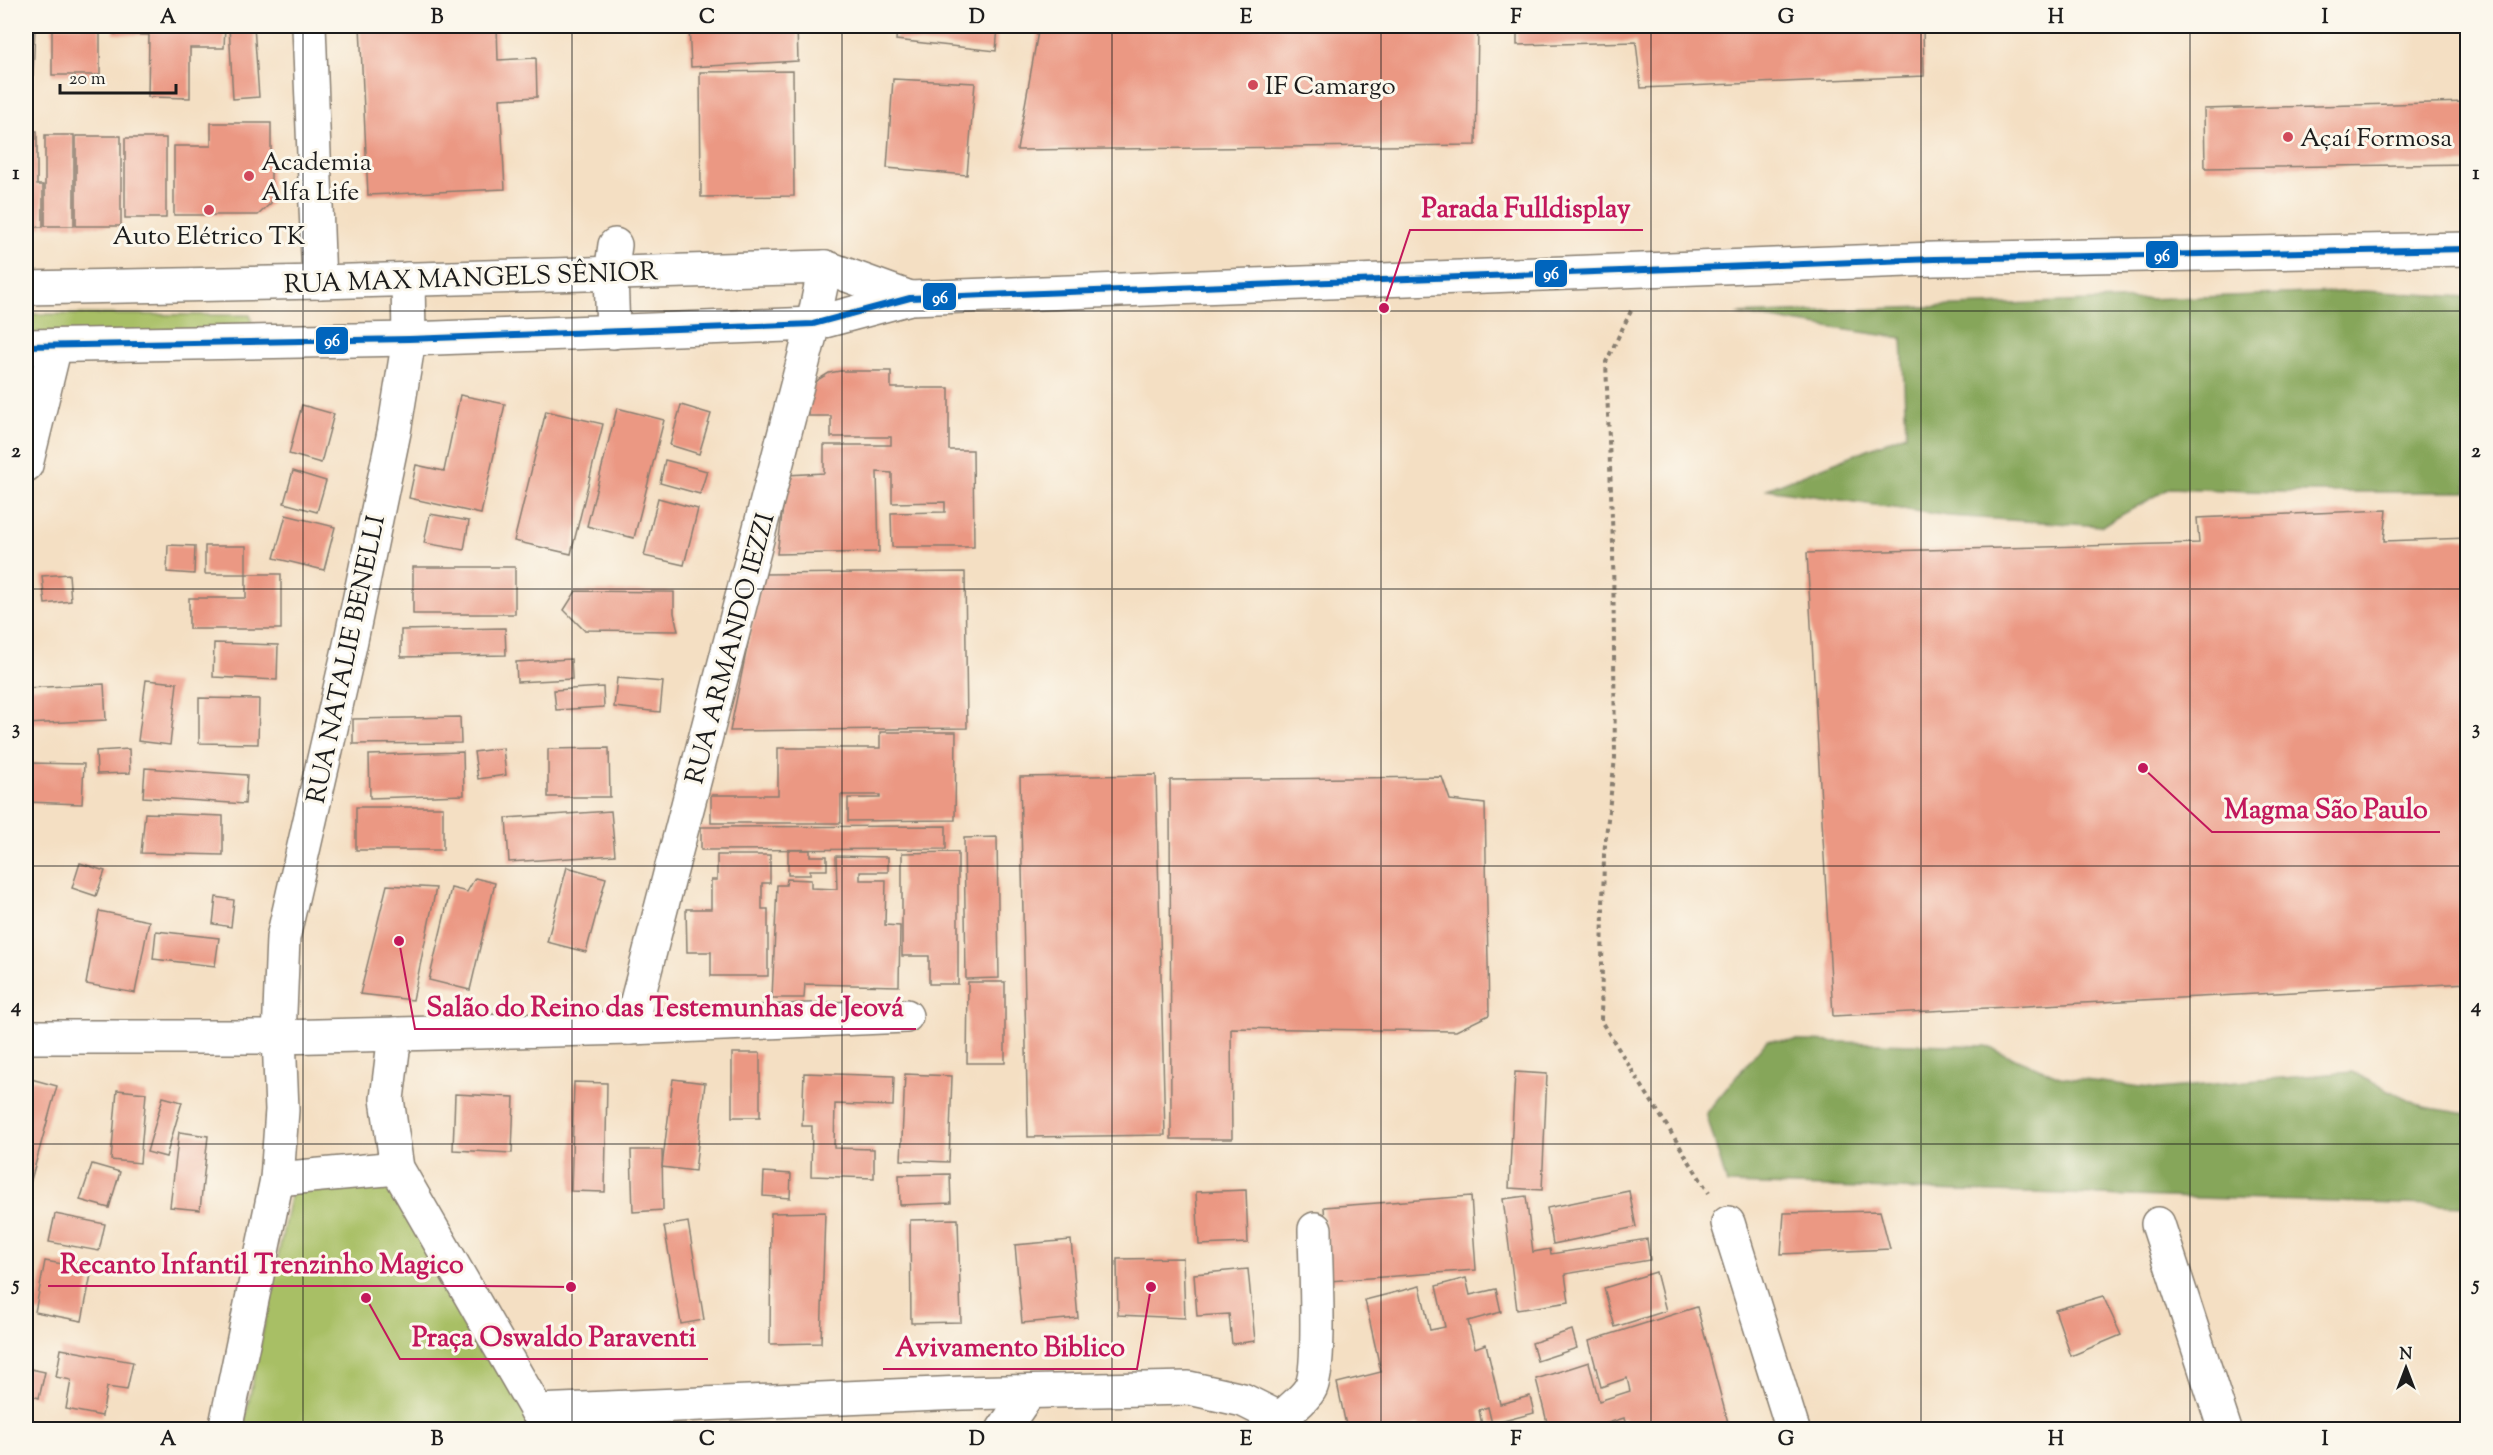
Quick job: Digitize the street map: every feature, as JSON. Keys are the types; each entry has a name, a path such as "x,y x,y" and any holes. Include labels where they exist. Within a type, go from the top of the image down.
{"street":[{"path":"309,26 319,282"},
{"name":"RUA MAX MANGELS SÊNIOR","path":"40,346 408,339 813,324 910,298 1934,259 2468,249"},
{"path":"613,260 613,332"},
{"name":"RUA MAX MANGELS SÊNIOR","path":"26,288 408,279 613,260 825,267 910,298"},
{"name":"RUA ARMANDO IEZZI","path":"630,1028 813,324 825,267"},
{"name":"RUA NATALIE BENELLI","path":"225,1430 277,1179 282,1110 279,1037 283,938 353,634 394,432 408,339 408,279"},
{"path":"26,465 40,346"},
{"path":"26,1037 279,1037 630,1028 906,1016"},
{"path":"395,1034 387,1099 397,1167 532,1420 962,1393 1189,1388 1243,1400 1281,1426 1310,1389 1316,1364 1315,1229"},
{"path":"277,1179 397,1167"},
{"path":"1728,1223 1793,1430"},
{"path":"2158,1224 2225,1430"},
{"path":"1003,1430 1029,1392"}],"path":[{"path":"1631,311 1606,362 1613,544 1615,746 1604,854 1601,1021 1728,1223"}],"green space":[{"path":"2364,291 2467,297 2467,492 2278,492 2170,488 2102,526 1948,516 1767,489 1906,434 1902,338 1736,314"},
{"path":"26,314 250,315 256,334 26,334"},
{"path":"1767,1040 1986,1046 2060,1077 2158,1089 2352,1072 2424,1107 2467,1114 2467,1206 1727,1184 1706,1113"},
{"path":"294,1177 388,1185 537,1411 525,1429 243,1430"}],"building":[{"path":"26,26 35,26 33,75 26,75"},
{"path":"52,26 100,26 100,75 52,75"},
{"path":"114,26 225,26 224,48 190,48 190,98 148,97 149,35 114,34"},
{"path":"229,26 254,26 259,97 233,99"},
{"path":"360,26 497,26 498,60 536,58 537,97 500,99 505,189 368,195"},
{"path":"689,26 797,26 798,61 691,67"},
{"path":"897,26 998,26 996,51 896,40"},
{"name":"IF Camargo","path":"1039,26 1478,26 1476,145 1017,150"},
{"path":"1517,26 1923,26 1924,76 1641,88 1636,42 1517,45"},
{"path":"793,71 794,196 701,197 700,72"},
{"path":"893,79 975,83 967,175 887,168"},
{"path":"2468,102 2468,164 2205,168 2204,109"},
{"path":"211,123 271,123 271,203 258,215 174,215 174,146 211,146"},
{"path":"26,131 37,131 37,185 43,185 43,227 26,227"},
{"path":"45,135 74,135 74,226 45,226"},
{"path":"76,136 121,136 121,226 76,226"},
{"path":"125,138 166,138 166,218 125,218"},
{"path":"891,371 891,388 949,388 949,450 973,450 974,547 892,547 891,513 945,512 945,502 892,503 892,473 877,472 879,552 777,554 787,475 824,473 824,445 891,445 891,437 831,437 831,416 808,416 808,399 811,388 829,373"},
{"path":"460,395 505,404 481,514 409,498 416,465 444,471"},
{"path":"302,405 334,414 321,463 289,454"},
{"path":"681,405 711,414 699,454 670,445"},
{"path":"617,408 664,420 634,538 587,526"},
{"path":"546,411 603,424 571,554 514,541"},
{"path":"665,460 707,471 700,494 660,483"},
{"path":"293,471 326,481 317,512 284,503"},
{"path":"658,498 698,509 684,565 644,556"},
{"path":"2387,510 2384,541 2468,538 2468,983 1833,1016 1807,553 2199,543 2197,518"},
{"path":"430,514 469,521 464,550 424,543"},
{"path":"286,515 335,527 324,570 274,558"},
{"path":"168,545 195,546 194,574 167,572"},
{"path":"205,546 246,546 246,574 205,574"},
{"path":"413,567 515,567 515,614 413,614"},
{"path":"965,572 967,728 730,731 762,574"},
{"path":"69,574 71,601 45,604 42,576"},
{"path":"246,574 281,574 281,629 189,629 189,598 246,598"},
{"path":"576,591 674,592 674,613 678,631 584,630 564,610"},
{"path":"505,628 506,655 401,657 401,630"},
{"path":"214,643 278,645 277,680 213,677"},
{"path":"571,659 572,679 517,682 516,662"},
{"path":"617,678 663,682 660,712 614,707"},
{"path":"146,680 177,683 170,745 138,741"},
{"path":"104,684 106,720 26,724 26,688"},
{"path":"603,687 604,707 556,710 554,690"},
{"path":"199,698 259,699 258,744 199,743"},
{"path":"460,717 461,743 353,744 353,719"},
{"path":"880,732 956,732 955,820 848,821 848,798 880,798 880,795 841,795 841,823 711,823 711,795 778,795 778,748 880,748"},
{"path":"503,748 506,775 478,779 474,752"},
{"path":"609,748 610,797 548,797 548,749"},
{"path":"129,749 130,773 97,774 96,751"},
{"path":"463,752 464,795 370,798 369,755"},
{"path":"26,763 84,764 82,804 26,802"},
{"path":"145,768 247,775 245,804 143,797"},
{"path":"1156,775 1165,1135 1028,1137 1020,777"},
{"path":"1442,777 1450,800 1485,804 1489,1015 1456,1031 1231,1028 1232,1139 1171,1139 1170,780"},
{"path":"356,807 443,807 443,850 356,850"},
{"path":"611,811 615,855 509,862 506,818"},
{"path":"145,813 223,816 223,855 141,853"},
{"path":"946,826 946,849 701,850 701,827"},
{"path":"997,837 999,978 966,979 964,838"},
{"path":"788,850 810,850 810,856 827,856 827,870 810,870 810,875 788,875"},
{"path":"958,852 958,984 929,984 929,956 902,956 902,853"},
{"path":"717,855 770,855 770,883 762,883 762,909 768,909 768,976 711,976 711,952 687,952 686,909 711,909 711,880 717,880"},
{"path":"836,856 888,857 888,872 860,872 860,880 886,880 885,925 900,926 899,986 805,984 804,998 772,998 777,885 786,885 787,879 811,880 811,888 837,889"},
{"path":"80,863 105,871 96,896 72,888"},
{"path":"567,867 606,878 586,952 547,942"},
{"path":"475,878 495,883 470,990 429,980 451,888 467,892"},
{"path":"387,885 436,888 413,1000 360,994"},
{"path":"216,897 234,900 231,927 213,924"},
{"path":"99,911 149,921 135,993 86,984"},
{"path":"156,931 219,938 215,966 153,959"},
{"path":"968,982 1005,982 1005,1063 967,1063"},
{"path":"732,1053 760,1053 760,1117 732,1117"},
{"path":"1515,1072 1547,1074 1542,1190 1509,1188"},
{"path":"804,1073 894,1076 893,1106 835,1104 834,1148 874,1149 874,1178 811,1176 812,1126 802,1126"},
{"path":"905,1074 952,1076 949,1162 901,1160"},
{"path":"31,1079 57,1086 26,1198 26,1099"},
{"path":"673,1079 705,1083 695,1171 662,1167"},
{"path":"574,1082 607,1083 605,1192 571,1191"},
{"path":"117,1090 146,1093 140,1163 111,1160"},
{"path":"455,1094 514,1097 512,1153 453,1150"},
{"path":"163,1097 182,1102 166,1157 147,1152"},
{"path":"179,1132 208,1136 200,1210 170,1207"},
{"path":"631,1150 662,1150 663,1210 633,1212"},
{"path":"92,1164 120,1172 109,1208 80,1200"},
{"path":"764,1172 791,1174 790,1198 763,1196"},
{"path":"950,1174 951,1203 900,1205 899,1175"},
{"path":"1246,1190 1248,1243 1199,1245 1196,1192"},
{"path":"1629,1191 1636,1227 1553,1244 1547,1208"},
{"path":"1471,1196 1476,1270 1329,1281 1324,1207"},
{"path":"1526,1196 1533,1252 1550,1249 1551,1254 1647,1239 1650,1260 1565,1274 1569,1302 1517,1310 1503,1199"},
{"path":"1880,1211 1890,1249 1781,1254 1784,1213"},
{"path":"825,1212 821,1343 770,1344 771,1213"},
{"path":"55,1214 105,1224 99,1251 49,1242"},
{"path":"958,1219 961,1322 911,1323 910,1220"},
{"path":"688,1222 704,1320 681,1324 664,1226"},
{"path":"1071,1240 1078,1318 1022,1323 1015,1245"},
{"path":"1183,1258 1185,1318 1118,1315 1117,1259"},
{"path":"45,1261 92,1269 82,1321 35,1312"},
{"path":"1248,1269 1255,1341 1232,1344 1229,1314 1197,1316 1194,1274"},
{"path":"1656,1272 1666,1311 1615,1327 1604,1288"},
{"path":"1466,1278 1470,1295 1496,1289 1501,1312 1468,1321 1475,1348 1486,1344 1500,1404 1530,1396 1534,1413 1492,1424 1488,1407 1479,1410 1483,1430 1420,1430 1419,1425 1401,1430 1347,1430 1337,1383 1381,1372 1365,1300 1420,1286 1430,1330 1445,1327 1436,1286"},
{"path":"2103,1296 2121,1335 2071,1356 2055,1310"},
{"path":"1697,1307 1730,1430 1627,1430 1624,1418 1586,1430 1549,1430 1536,1379 1589,1362 1599,1401 1630,1391 1627,1378 1601,1387 1589,1341"},
{"path":"1572,1330 1577,1348 1537,1361 1532,1343"},
{"path":"61,1349 133,1362 127,1390 107,1387 102,1416 66,1409 71,1380 56,1377"},
{"path":"26,1368 45,1372 39,1398 26,1394"}],"transit line":[{"name":"96","path":"26,346 409,339 813,324 910,298 1934,259 2468,249"}],"place":[{"name":"IF Camargo","path":"1253,85"},
{"name":"Açaí Formosa","path":"2288,137"},
{"name":"Academia Alfa Life","path":"249,176"},
{"name":"Auto Elétrico TK","path":"209,210"},
{"name":"Parada Fulldisplay","path":"1384,308"},
{"name":"Magma São Paulo","path":"2143,768"},
{"name":"Salão do Reino das Testemunhas de Jeová","path":"399,941"},
{"name":"Recanto Infantil Trenzinho Magico","path":"571,1287"},
{"name":"Avivamento Biblico","path":"1151,1287"},
{"name":"Praça Oswaldo Paraventi","path":"366,1298"}]}
